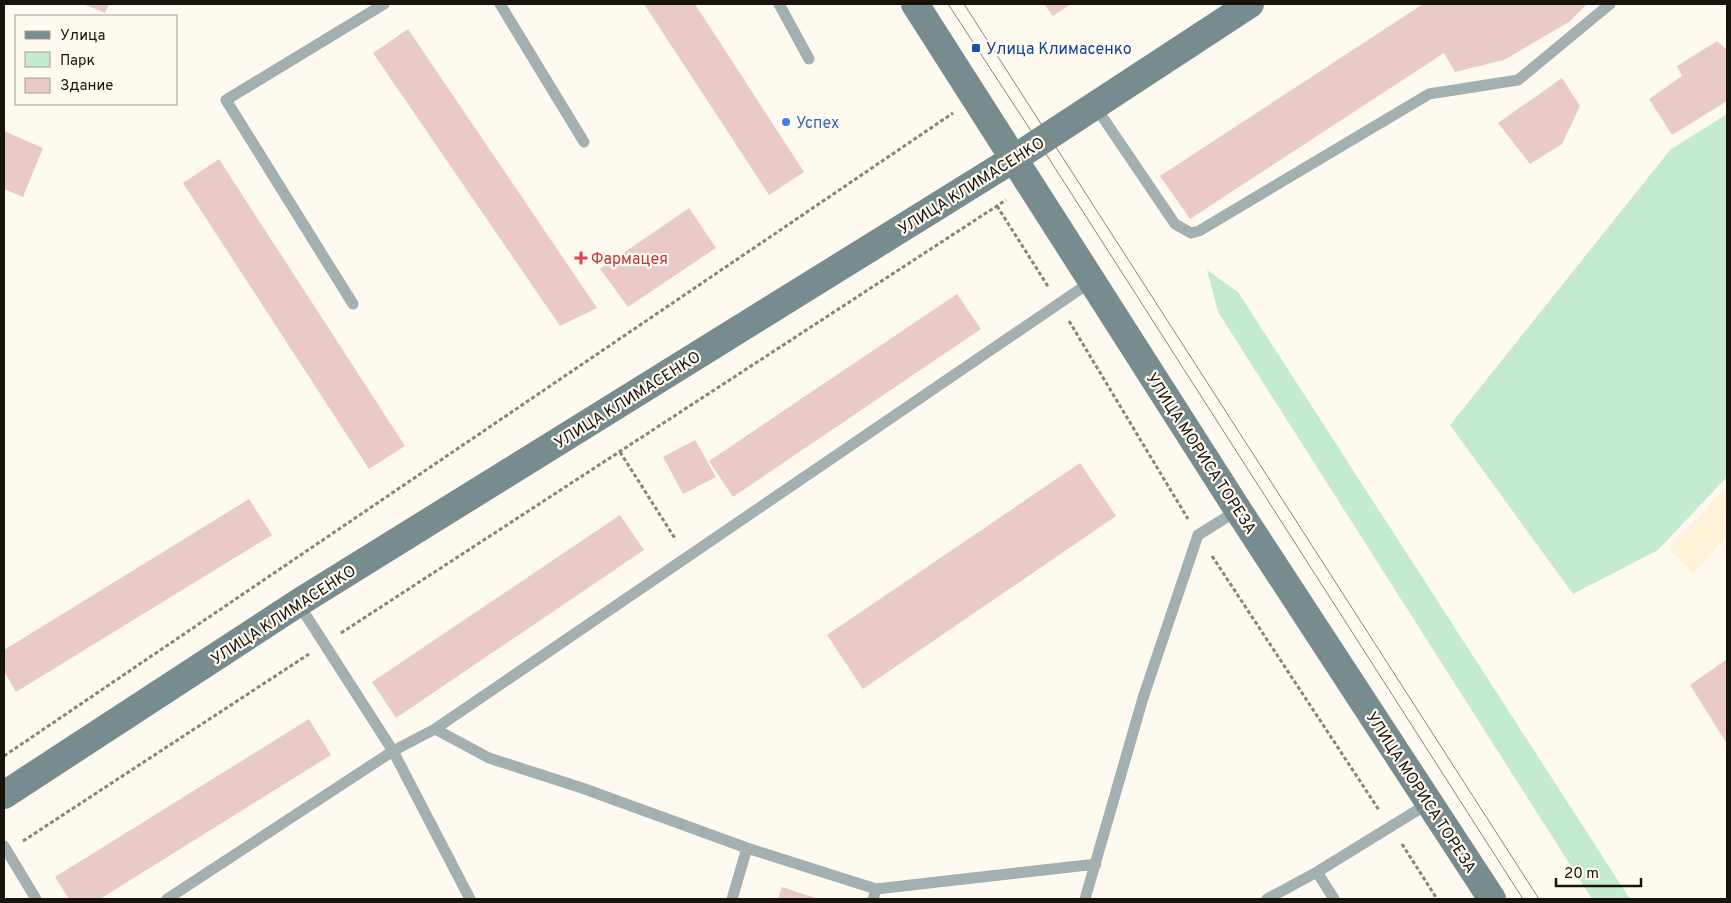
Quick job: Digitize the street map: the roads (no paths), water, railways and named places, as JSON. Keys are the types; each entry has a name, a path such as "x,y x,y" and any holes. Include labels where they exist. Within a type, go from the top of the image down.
{"street":[{"name":"УЛИЦА МОРИСА ТОРЕЗА","path":"915,4 1238,510 1492,899"},
{"name":"УЛИЦА КЛИМАСЕНКО","path":"4,795 298,603 1015,158 1250,4"}],"lane":[{"path":"353,304 226,100 384,4"},
{"path":"500,4 584,142"},
{"path":"779,4 809,59"},
{"path":"1095,106 1175,224 1190,233 1198,231 1428,94 1518,80 1610,4"},
{"path":"167,899 393,751 434,728 1092,281"},
{"path":"1085,899 1143,698 1198,535 1238,510"},
{"path":"298,603 393,751 470,899"},
{"path":"434,728 489,758 582,788 874,894 1096,864"},
{"path":"1267,899 1317,872 1429,803"},
{"path":"732,899 747,848"},
{"path":"5,849 36,899"},
{"path":"1317,872 1334,899"}],"tram line":[{"path":"948,4 1523,899"},
{"path":"964,4 1539,899"}],"place":[{"name":"Улица Климасенко","path":"976,48"},
{"name":"Успех","path":"786,122"},
{"name":"Фармацея","path":"581,258"}]}
